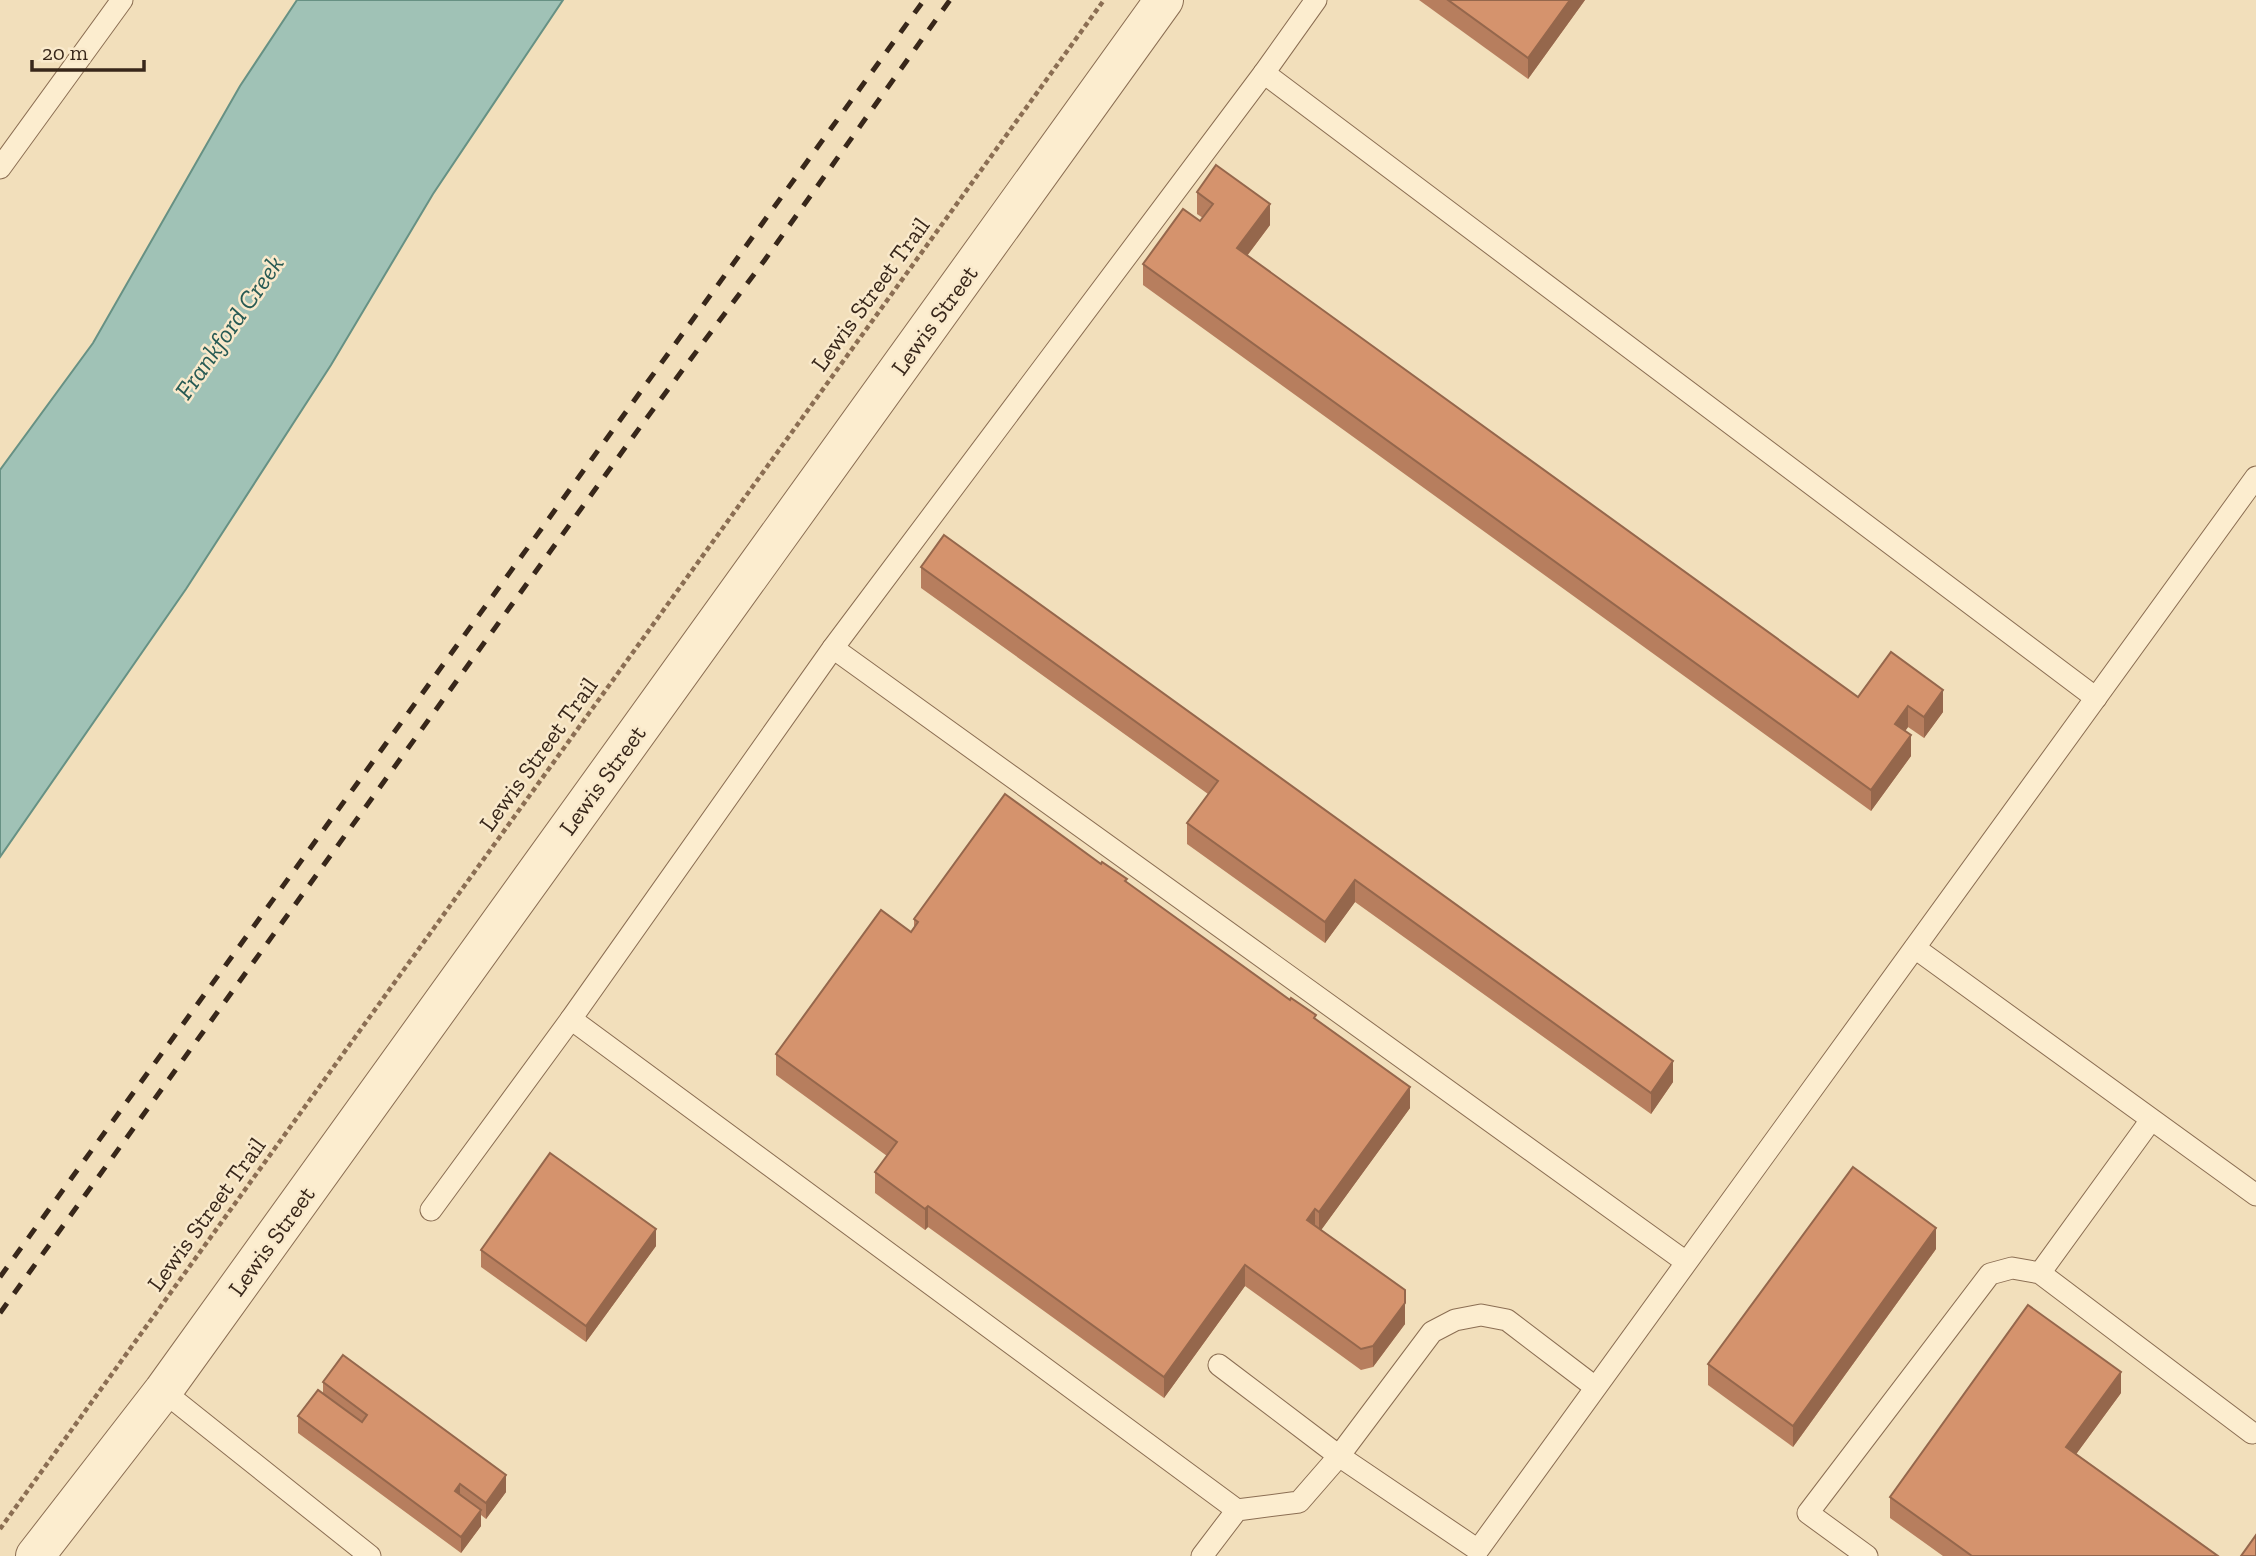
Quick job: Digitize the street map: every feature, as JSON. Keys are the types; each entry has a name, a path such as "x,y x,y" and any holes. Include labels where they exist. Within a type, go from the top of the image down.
{"street":[{"name":"Lewis Street","path":"35,1556 163,1391 1164,0"}],"lane":[{"path":"0,168 122,0"},
{"path":"431,1210 571,1019 833,648 1316,0"},
{"path":"1264,73 2096,698"},
{"path":"1219,1365 1339,1456 1482,1553 1595,1387 2256,477"},
{"path":"833,648 1686,1262"},
{"path":"1914,948 2256,1195"},
{"path":"571,1019 1237,1510 1299,1502 1339,1456 1432,1332 1455,1320 1481,1315 1507,1320 1595,1387"},
{"path":"2040,1273 2151,1120"},
{"path":"1856,1553 1808,1513 1990,1274 2012,1268 2040,1273 2252,1433"},
{"path":"163,1391 370,1556"},
{"path":"1202,1556 1237,1510"}],"path":[{"name":"Lewis Street Trail","path":"0,1529 1104,0"}],"water":[{"name":"Frankford Creek","path":"297,0 563,0 433,194 331,365 186,589 0,857 0,470 93,343 240,86"}],"building":[{"path":"1448,0 1570,0 1528,58"},
{"path":"1216,165 1270,204 1237,248 1858,697 1891,652 1943,690 1924,717 1908,706 1895,724 1911,735 1871,790 1143,264 1183,209 1200,221 1213,204 1197,192"},
{"path":"944,535 1673,1061 1651,1093 1355,880 1325,922 1187,823 1218,781 921,567"},
{"path":"1005,794 1101,864 1102,862 1127,879 1125,881 1290,1000 1291,998 1316,1015 1314,1018 1410,1087 1319,1212 1315,1209 1307,1220 1405,1290 1405,1303 1373,1346 1361,1349 1245,1265 1164,1377 928,1206 925,1209 875,1172 897,1142 776,1054 881,910 911,932 918,922 914,919"},
{"path":"550,1153 656,1229 586,1326 481,1250"},
{"path":"1853,1167 1936,1228 1793,1426 1708,1364"},
{"path":"2028,1305 2121,1372 2066,1447 2218,1556 1972,1556 1890,1497"},
{"path":"343,1355 506,1475 486,1503 460,1484 455,1491 481,1510 461,1537 298,1416 318,1390 362,1422 367,1415 323,1382"},
{"path":"2256,1535 2256,1556 2241,1556"}],"railway":[{"path":"0,1277 924,0"},
{"path":"0,1313 643,423 764,261 950,0"}]}
